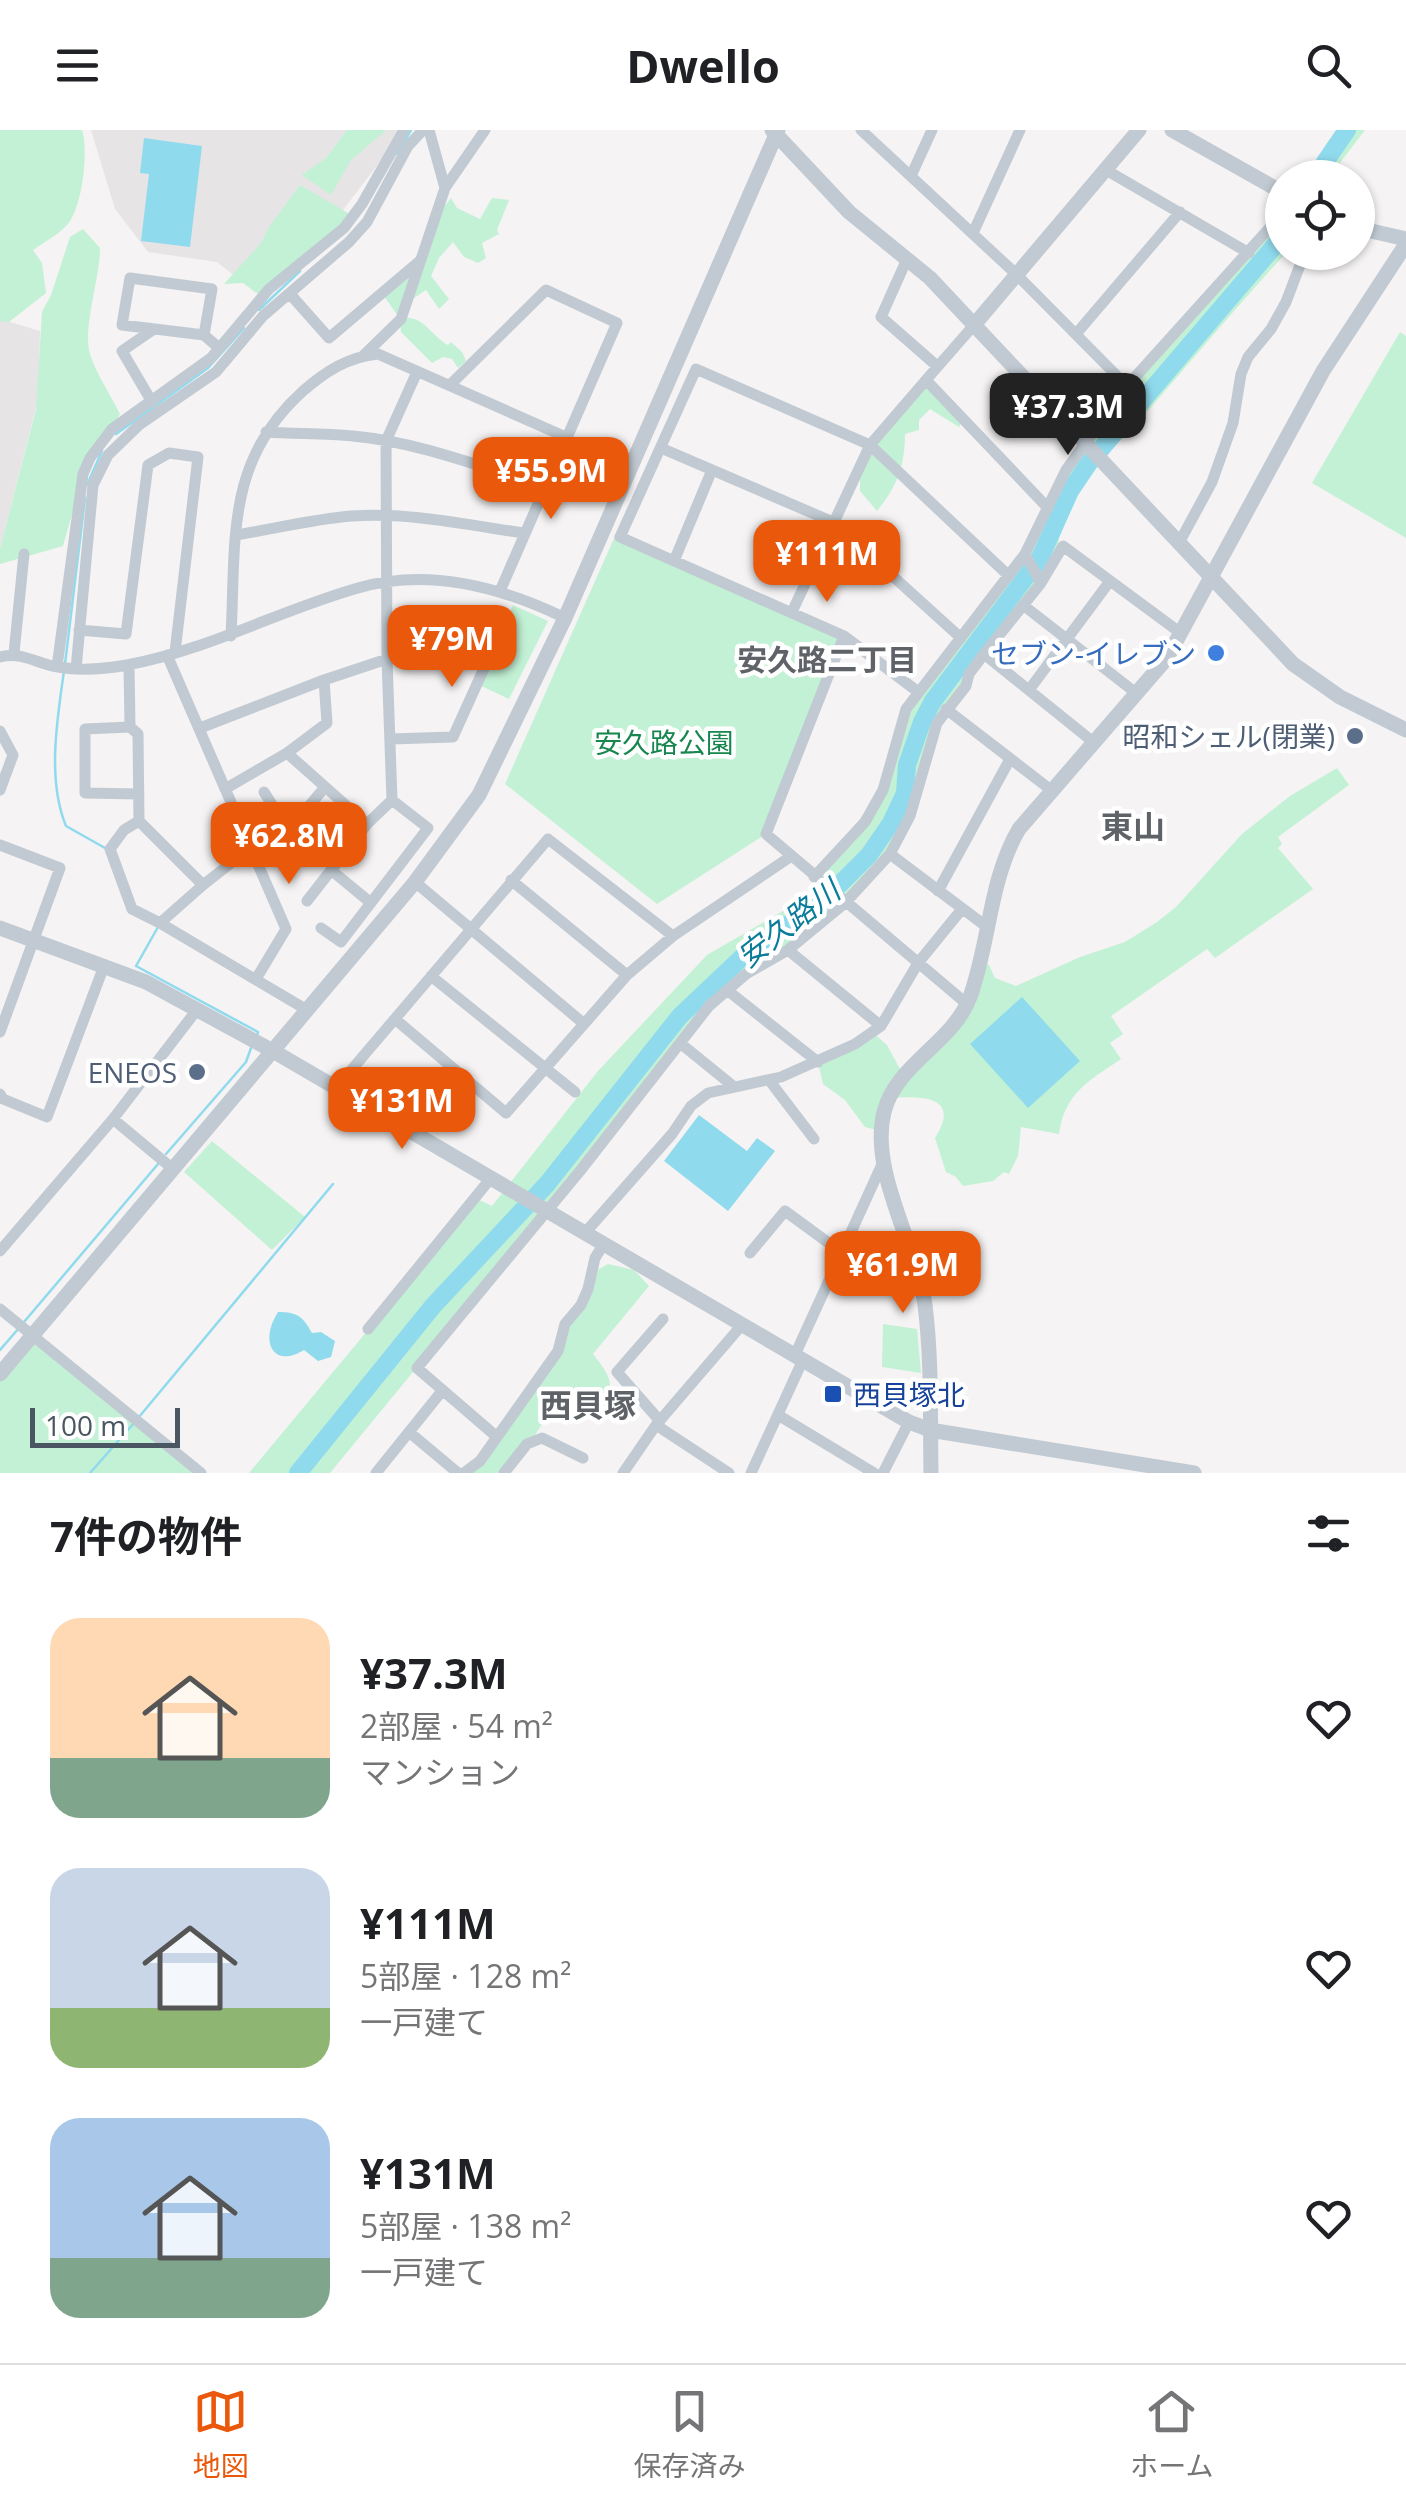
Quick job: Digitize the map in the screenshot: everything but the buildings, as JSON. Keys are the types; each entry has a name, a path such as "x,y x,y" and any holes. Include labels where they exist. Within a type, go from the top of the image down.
{"street":[{"path":"76,669 94,486 108,455 152,402 219,348 269,289 344,228 404,130"},
{"path":"57,667 83,474 100,443 112,429 136,420 216,372 263,316 367,222 408,146 426,130 445,188"},
{"path":"363,356 400,318 445,188 485,130"},
{"path":"861,130 1016,274 1127,386"},
{"path":"911,176 932,130"},
{"path":"973,233 1020,130"},
{"path":"792,612 870,445 1139,130"},
{"path":"1172,130 1265,182"},
{"path":"0,1374 415,882 480,794 565,618 775,132 849,212 907,259 974,325 1294,664 1340,697 1406,730"},
{"path":"1106,170 1249,253"},
{"path":"1076,334 1180,212"},
{"path":"932,1473 925,1306 884,1160 883,1115 891,1094 954,1026 968,1004 1007,849 1092,741 1167,658 1323,371 1406,241 1375,233"},
{"path":"819,881 865,822 883,790 899,728 917,692 1027,557 1066,470 1127,386 1265,234"},
{"path":"312,254 322,266"},
{"path":"290,294 330,338 423,258"},
{"path":"907,259 881,317 938,366"},
{"path":"1179,543 1212,482 1233,424 1248,356 1271,329 1298,270"},
{"path":"204,335 212,289 130,278 122,324 204,335 219,348"},
{"path":"450,385 546,290 617,323 500,590"},
{"path":"152,402 122,351 154,329"},
{"path":"231,636 236,535 244,475 266,432 321,375 348,360 378,354 568,438"},
{"path":"917,692 844,636 620,536 696,369 870,445 1009,576"},
{"path":"307,901 367,824 392,800 386,441 417,372"},
{"path":"926,380 1048,508"},
{"path":"266,432 386,441 544,486"},
{"path":"661,448 833,522 961,638"},
{"path":"79,630 126,634 148,465 169,453 198,457 172,653 286,929 256,979"},
{"path":"674,561 712,470"},
{"path":"236,535 351,516 417,517 524,534"},
{"path":"497,1437 417,1368 709,1006 746,974 788,950 844,903 890,854 910,816 930,740 946,709 1063,546 1182,634"},
{"path":"14,653 24,554"},
{"path":"1027,557 1039,581"},
{"path":"0,657 14,653 76,669 129,665 231,636 359,588 386,582 433,580 500,590 565,618"},
{"path":"1029,690 1110,582"},
{"path":"1023,605 1136,693"},
{"path":"844,636 766,834 968,1004"},
{"path":"200,728 387,658 431,654 486,664 453,737 391,739"},
{"path":"984,654 1092,741"},
{"path":"129,665 130,727"},
{"path":"225,789 287,753 327,723 324,680"},
{"path":"946,709 1051,790"},
{"path":"138,794 85,794 85,729 130,727 138,734 139,820 203,885"},
{"path":"0,731 13,755 0,790"},
{"path":"287,753 367,824"},
{"path":"938,891 1010,758"},
{"path":"284,836 325,786"},
{"path":"264,792 276,811 294,824"},
{"path":"321,928 341,942 428,828 392,800"},
{"path":"139,820 124,830 110,848 132,909 307,1010"},
{"path":"336,1088 548,839 673,936"},
{"path":"0,846 60,868 0,1032"},
{"path":"160,924 250,848"},
{"path":"890,854 986,927"},
{"path":"395,1019 506,1113 627,975 673,936 790,856"},
{"path":"331,870 372,902"},
{"path":"511,880 627,975"},
{"path":"415,882 583,1022"},
{"path":"584,1234 692,1106 708,1093 769,1080 818,1062 881,1026 918,964 962,909"},
{"path":"0,928 146,982 273,1051 909,1422 930,1430 1194,1473"},
{"path":"788,950 881,1026"},
{"path":"1,1098 47,1117 104,966"},
{"path":"431,976 575,1092"},
{"path":"727,990 818,1062"},
{"path":"0,1251 112,1119 196,1011"},
{"path":"680,1043 733,1086"},
{"path":"769,1080 814,1139"},
{"path":"112,1119 173,1169"},
{"path":"750,1473 778,1415 841,1252 884,1160"},
{"path":"368,1330 491,1178"},
{"path":"750,1253 784,1211 841,1252"},
{"path":"409,1432 464,1472 480,1461 558,1350 564,1324 581,1306 595,1258 603,1246"},
{"path":"0,1308 202,1473"},
{"path":"664,1320 617,1372 658,1423 728,1473"},
{"path":"624,1473 658,1423 741,1326"},
{"path":"376,1473 442,1391"},
{"path":"778,1415 874,1473"},
{"path":"883,1473 909,1422"},
{"path":"504,1473 527,1444 542,1438 582,1458"}],"shaded area":[{"path":"91,130 404,130 340,214 269,289 255,292 217,262 148,252 115,209"},
{"path":"0,319 40,331 38,399 0,549"}],"green space":[{"path":"0,130 82,130 85,151 83,179 72,217 59,232 33,250 42,263 46,293 9,322 0,321"},
{"path":"347,130 386,130 351,160 331,195 302,175 326,158"},
{"path":"1337,130 1365,130 1342,160 1320,160"},
{"path":"300,185 353,216 262,297 243,283 224,284 261,243"},
{"path":"451,198 457,208 480,219 492,198 509,200 497,230 499,234 482,243 486,258 478,263 464,257 453,242 439,258 431,276 449,299 439,309 426,290 411,300 402,318 416,320 448,345 451,342 466,361 458,368 452,359 443,357 432,363 401,332 400,319 382,293 423,258 440,212"},
{"path":"83,229 100,248 89,350 120,414 82,479 63,546 0,564 0,549 36,409 42,312 70,237"},
{"path":"1265,234 1265,270 1271,270 1139,421 1096,464 1078,491 1063,523 1057,556 935,728 917,792 890,854 834,911 732,984 330,1473 249,1473 477,1199 492,1206 598,1071 707,955 814,893 814,877 883,790 908,705 1005,581 1094,432"},
{"path":"1400,332 1406,336 1406,538 1312,483"},
{"path":"926,380 963,420 959,427 930,409 919,420 919,430 905,434 899,475 877,511 860,491 860,467"},
{"name":"安久路公園","path":"615,536 844,636 766,834 657,904 505,784"},
{"path":"513,605 548,621 509,699 477,684"},
{"path":"1337,768 1349,785 1278,837 1282,844 1278,848 1313,889 1215,958 1207,949 1111,1016 1123,1034 1110,1043 1121,1059 1080,1089 1067,1108 1059,1134 1021,1127 1018,1156 1009,1174 1004,1172 993,1181 963,1186 946,1172 935,1138 944,1113 933,1101 889,1098 881,1131 865,1127 845,1100 823,1084 818,1062 872,1032 887,1045 901,1071 948,1040 974,1003 986,964 995,978 1016,986 1125,942 1176,907 1242,834 1290,796"},
{"path":"212,1141 305,1217 272,1250 184,1172"},
{"path":"608,1264 634,1270 649,1286 593,1354 609,1380 608,1410 601,1415 559,1395 533,1439 515,1460 497,1473 472,1473 558,1351 592,1273"},
{"path":"883,1324 917,1329 921,1373 882,1367"},
{"path":"34,1336 201,1473 0,1473 0,1375"}],"water":[{"path":"144,138 202,146 190,247 141,241 149,174 140,173"},
{"path":"1022,997 1080,1061 1028,1108 970,1044"},
{"path":"699,1115 747,1151 757,1138 775,1151 728,1211 664,1161"},
{"path":"278,1312 295,1314 312,1333 321,1332 335,1341 331,1357 318,1361 304,1350 293,1355 277,1354 272,1349 270,1333"}],"waterway":[{"path":"397,154 411,130"},
{"name":"安久路川","path":"1326,160 1347,130"},
{"name":"安久路川","path":"298,1473 433,1306 547,1184 680,1016 754,946 819,905 869,855 905,793 907,765 933,701 1040,558 1070,491 1089,463 1265,257"},
{"path":"259,310 300,271"},
{"path":"116,434 208,368 244,328"},
{"path":"87,485 102,451"},
{"path":"65,664 85,498"},
{"path":"64,671 55,750 60,808 66,826 105,848"},
{"path":"158,927 136,966 258,1032 257,1036"},
{"path":"166,1154 246,1062 251,1048"},
{"path":"24,1322 158,1164"},
{"path":"139,1417 333,1184"},
{"path":"0,1350 19,1328"},
{"path":"90,1473 134,1423"}],"place":[{"name":"セブン-イレブン","path":"1216,653"},
{"name":"昭和シェル(閉業)","path":"1355,736"},
{"name":"ENEOS","path":"197,1072"},
{"name":"西貝塚北","path":"833,1394"}],"district":[{"name":"安久路二丁目","path":"827,659"},
{"name":"東山","path":"1133,825"},
{"name":"西貝塚","path":"588,1404"}]}
